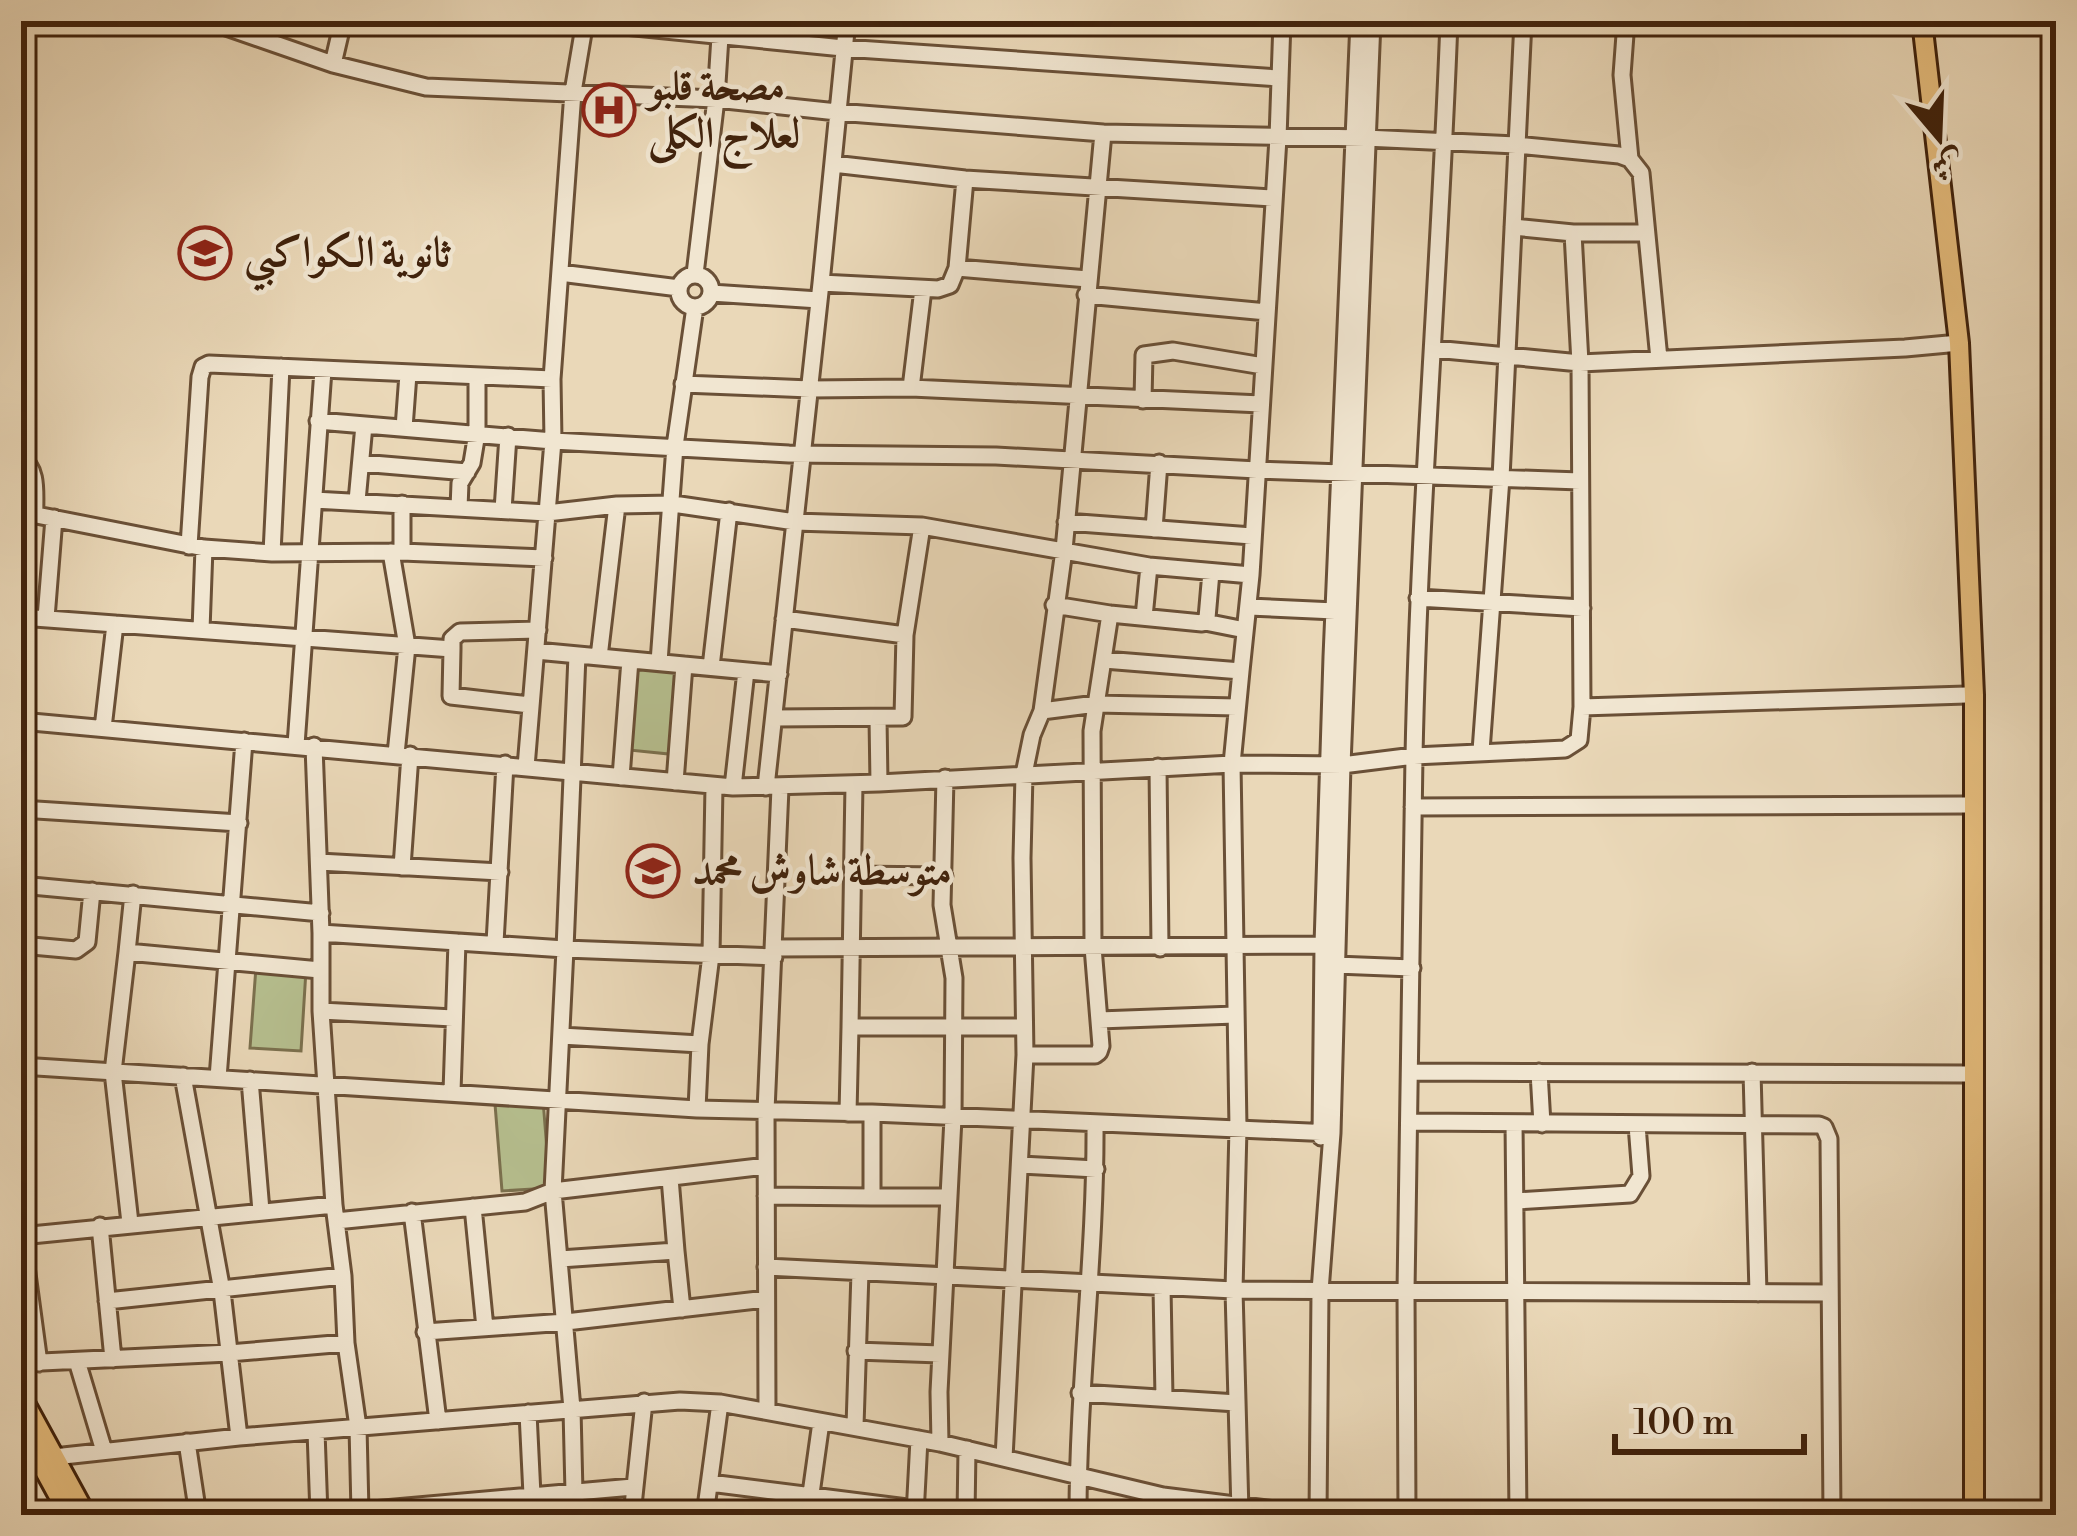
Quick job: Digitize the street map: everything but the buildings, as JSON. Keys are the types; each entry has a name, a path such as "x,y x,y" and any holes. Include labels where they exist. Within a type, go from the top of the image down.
{"main road":[{"path":"1918,21 1955,344 1974,695 1974,1515"},
{"path":"1955,344 1966,695 1965,1515"},
{"path":"21,1396 69,1515"},
{"path":"21,1427 86,1515"}],"street":[{"path":"208,21 333,64 426,87 716,99 1103,133 1516,145 1630,159"},
{"path":"333,64 344,21"},
{"path":"767,1410 766,1111 774,952 775,718 847,21"},
{"path":"1240,1511 1234,1290 1238,1128 1232,764 1249,607 1282,21"},
{"path":"48,1461 239,1437 644,1402 721,1402 940,1443 1240,1511 1316,1515 1326,1132 1323,945 1335,765 1360,138 1359,21"},
{"path":"1360,138 1372,21"},
{"path":"1407,1515 1406,1291 1418,598 1449,21"},
{"path":"1481,751 1501,478 1523,21"},
{"path":"1626,21 1622,75 1630,159 1641,173 1659,359"},
{"path":"526,766 554,441 552,379 573,92 585,22 720,29 844,48 1278,78"},
{"path":"695,274 720,29"},
{"path":"1004,1458 1025,1055 1024,774 1042,711 1064,550 1103,133"},
{"path":"833,164 965,179 1274,198"},
{"path":"711,293 938,290 950,285 957,268 965,179"},
{"path":"1513,227 1645,233"},
{"path":"21,721 773,788 1158,767 1335,765 1481,751 1565,749 1579,740 1582,707 1580,363 1573,233"},
{"path":"957,268 1267,312"},
{"path":"560,273 680,288"},
{"path":"695,274 706,278 711,293 706,303 695,307 685,303 680,288 685,278 695,274"},
{"path":"911,388 922,289"},
{"path":"659,662 675,446 695,307"},
{"path":"1434,349 1580,363 1955,344"},
{"path":"1143,400 1144,356 1173,351 1263,366"},
{"path":"201,630 197,547 203,367 552,379"},
{"path":"272,553 281,368"},
{"path":"296,745 323,370"},
{"path":"404,428 408,374"},
{"path":"459,508 460,483 472,463 477,433 477,377"},
{"path":"683,384 911,388 1261,404"},
{"path":"318,422 803,454 996,455 1580,481"},
{"path":"357,501 364,425"},
{"path":"502,510 508,436"},
{"path":"21,459 33,475 28,513 197,547 272,553 397,551 544,558"},
{"path":"362,463 466,472"},
{"path":"1154,529 1159,463"},
{"path":"1326,1132 1336,965 1335,611 1347,471"},
{"path":"314,500 547,513 673,504 795,522 922,526 1149,566 1251,575"},
{"path":"402,504 397,551 407,646 402,867"},
{"path":"599,657 616,505"},
{"path":"711,667 728,511"},
{"path":"46,618 54,518"},
{"path":"1066,522 1252,536"},
{"path":"775,718 903,717 904,635 922,526"},
{"path":"1126,562 1128,528"},
{"path":"1144,617 1149,566"},
{"path":"1205,622 1211,572"},
{"path":"1418,598 1582,608"},
{"path":"1054,605 1245,630"},
{"path":"1249,607 1335,611"},
{"path":"1025,1055 1100,1052 1093,947 1092,731 1110,614"},
{"path":"21,616 452,650"},
{"path":"784,619 904,635"},
{"path":"103,728 115,623"},
{"path":"530,705 451,696 452,639 460,632 538,630"},
{"path":"536,651 779,674"},
{"path":"574,1493 566,1322 553,1191 577,655"},
{"path":"621,777 630,660"},
{"path":"1104,660 1241,671"},
{"path":"675,782 684,665"},
{"path":"733,787 746,670"},
{"path":"1582,707 1966,695"},
{"path":"1042,711 1096,704 1238,707"},
{"path":"878,718 879,784"},
{"path":"218,1078 244,741"},
{"path":"314,746 321,1011 346,1343 358,1427 360,1512"},
{"path":"495,944 505,764"},
{"path":"1158,767 1160,948"},
{"path":"940,1443 953,1118 954,978 942,905 945,778"},
{"path":"848,1113 854,784"},
{"path":"697,1109 711,955 714,785"},
{"path":"1413,807 1966,805"},
{"path":"21,809 239,823"},
{"path":"319,862 500,872"},
{"path":"852,875 944,876"},
{"path":"21,885 321,913"},
{"path":"21,945 84,947 92,891"},
{"path":"130,1223 113,1072 133,894"},
{"path":"321,933 711,955 951,946 1323,945"},
{"path":"452,1092 457,941"},
{"path":"127,952 320,970"},
{"path":"1336,965 1412,968"},
{"path":"321,1011 453,1018"},
{"path":"1099,1020 1234,1015"},
{"path":"850,1027 1024,1027"},
{"path":"561,1036 700,1044"},
{"path":"21,1066 697,1109 1326,1132"},
{"path":"1410,1072 1965,1074"},
{"path":"1539,1072 1542,1124"},
{"path":"1752,1072 1758,1293"},
{"path":"182,1076 222,1291 239,1437"},
{"path":"250,1080 261,1211"},
{"path":"872,1113 872,1196"},
{"path":"1409,1122 1820,1125 1827,1132 1832,1515"},
{"path":"1078,1515 1096,1123"},
{"path":"1514,1123 1518,1515"},
{"path":"1516,1201 1630,1194 1641,1176 1637,1125"},
{"path":"1021,1165 1096,1169"},
{"path":"346,1343 30,1363 22,1233 261,1211 412,1212 473,1207 524,1202 553,1191 766,1166"},
{"path":"670,1178 682,1309"},
{"path":"766,1196 949,1198"},
{"path":"473,1207 484,1328"},
{"path":"412,1212 438,1421"},
{"path":"100,1226 112,1359"},
{"path":"560,1259 676,1251"},
{"path":"766,1267 1234,1290 1830,1293"},
{"path":"855,1426 860,1272"},
{"path":"107,1301 343,1276"},
{"path":"1162,1287 1164,1398"},
{"path":"425,1332 566,1322 766,1299"},
{"path":"856,1351 940,1354"},
{"path":"77,1361 104,1451"},
{"path":"1080,1393 1237,1403"},
{"path":"632,1515 644,1402"},
{"path":"705,1515 721,1402"},
{"path":"528,1413 532,1495"},
{"path":"809,1506 820,1422"},
{"path":"316,1431 318,1515 633,1487"},
{"path":"710,1483 809,1506 915,1512 919,1439"},
{"path":"187,1442 198,1515"},
{"path":"966,1515 968,1449"},
{"path":"1163,1496 1163,1515"}],"green space":[{"path":"636,665 677,668 669,754 629,750"},
{"path":"256,967 306,970 301,1051 250,1048"},
{"path":"543,1100 550,1188 502,1191 495,1104"}],"place":[{"name":"مصحة قلبو لعلاج الكلى","path":"609,110"},
{"name":"ثانوية الكواكبي","path":"205,253"},
{"name":"متوسطة شاوش محمد","path":"653,871"}]}
